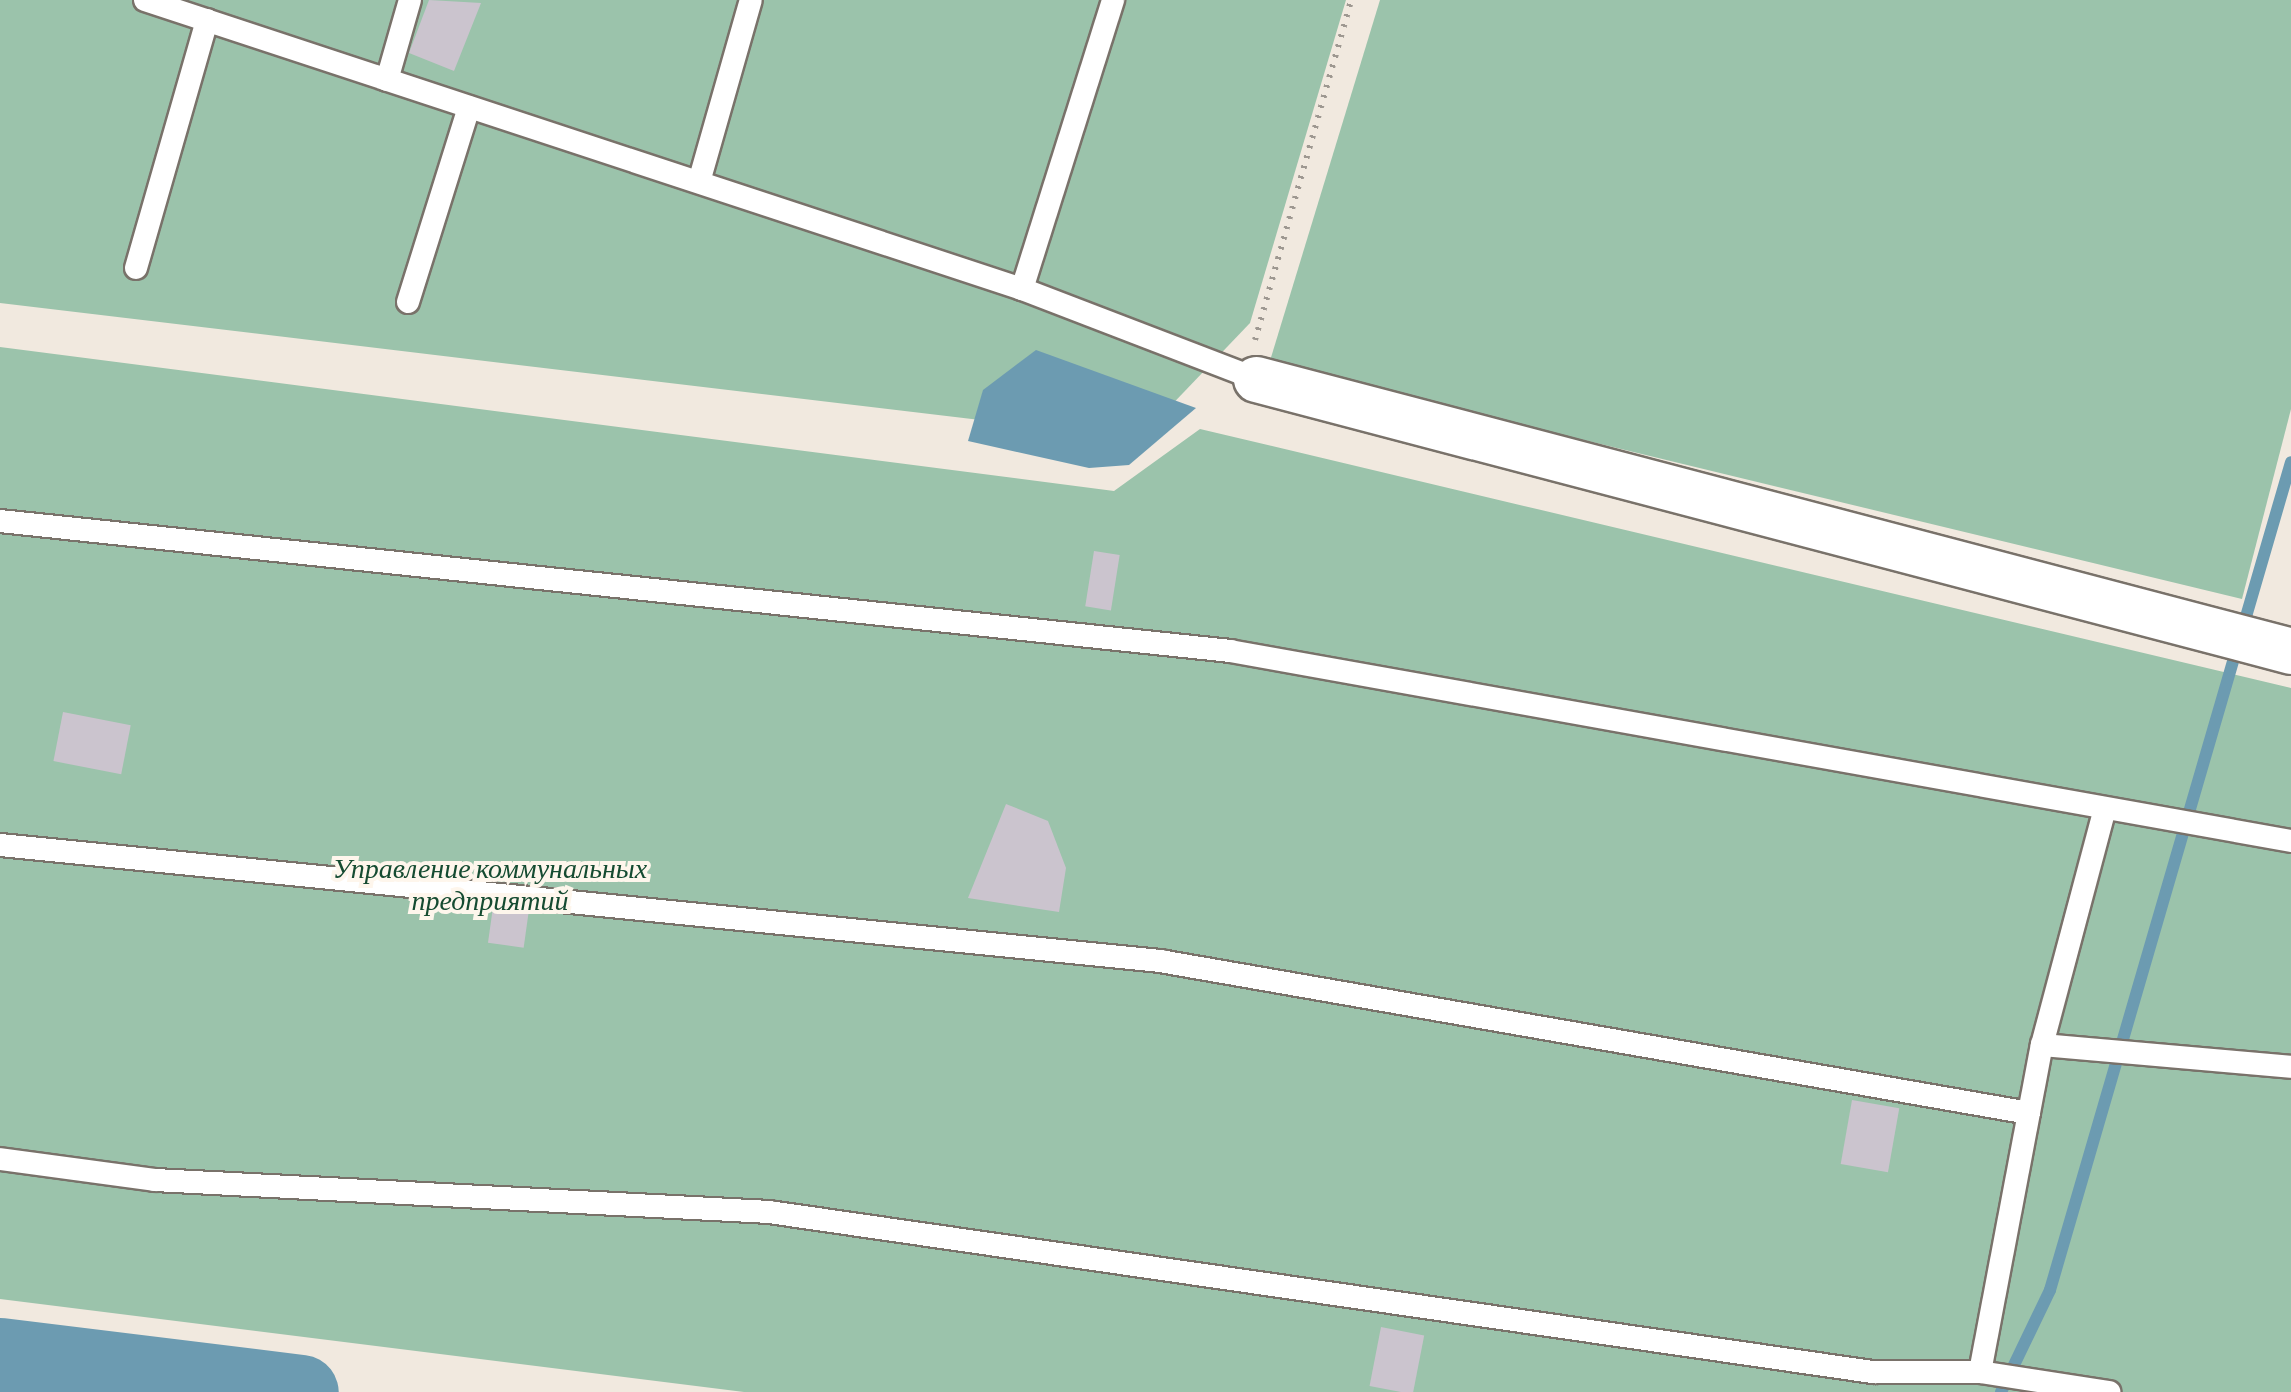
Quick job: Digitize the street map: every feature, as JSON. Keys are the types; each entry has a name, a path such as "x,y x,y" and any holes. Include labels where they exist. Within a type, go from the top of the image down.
{"street":[{"path":"1256,379 2291,651"}],"lane":[{"path":"145,0 1022,289 1256,379"},
{"path":"388,80 410,0"},
{"path":"699,182 751,0"},
{"path":"1022,289 1113,0"},
{"path":"136,268 206,20"},
{"path":"408,302 470,107"},
{"path":"0,521 1230,651 2291,840"},
{"path":"1980,1372 2042,1045 2105,809"},
{"path":"0,845 1160,961 2029,1113"},
{"path":"2042,1045 2291,1067"},
{"path":"0,1160 155,1180 768,1212 1872,1372 1980,1372 2109,1392"}],"path":[{"path":"1256,379 1250,356 1351,0"}],"green space":[{"path":"0,0 1346,0 1250,323 1139,439 0,303"},
{"path":"1380,0 2291,0 2291,409 2242,599 1269,364"},
{"name":"Управление коммунальных предприятий","path":"0,347 1114,491 1200,429 2291,688 2291,1392 744,1392 0,1299"}],"water":[{"path":"1036,350 1196,408 1129,465 1089,468 968,441 983,390"}],"building":[{"path":"429,0 481,3 454,71 409,53"},
{"path":"1094,551 1120,555 1111,610 1085,606"},
{"path":"63,712 131,725 121,774 53,761"},
{"path":"1006,804 1048,821 1066,868 1059,912 968,898"},
{"path":"493,907 529,912 524,948 488,943"},
{"path":"1852,1100 1899,1108 1888,1172 1841,1164"},
{"path":"1381,1327 1424,1335 1413,1392 1370,1386"}],"waterway":[{"path":"2001,1392 2050,1290 2291,462"},
{"path":"0,1355 301,1392"}]}
